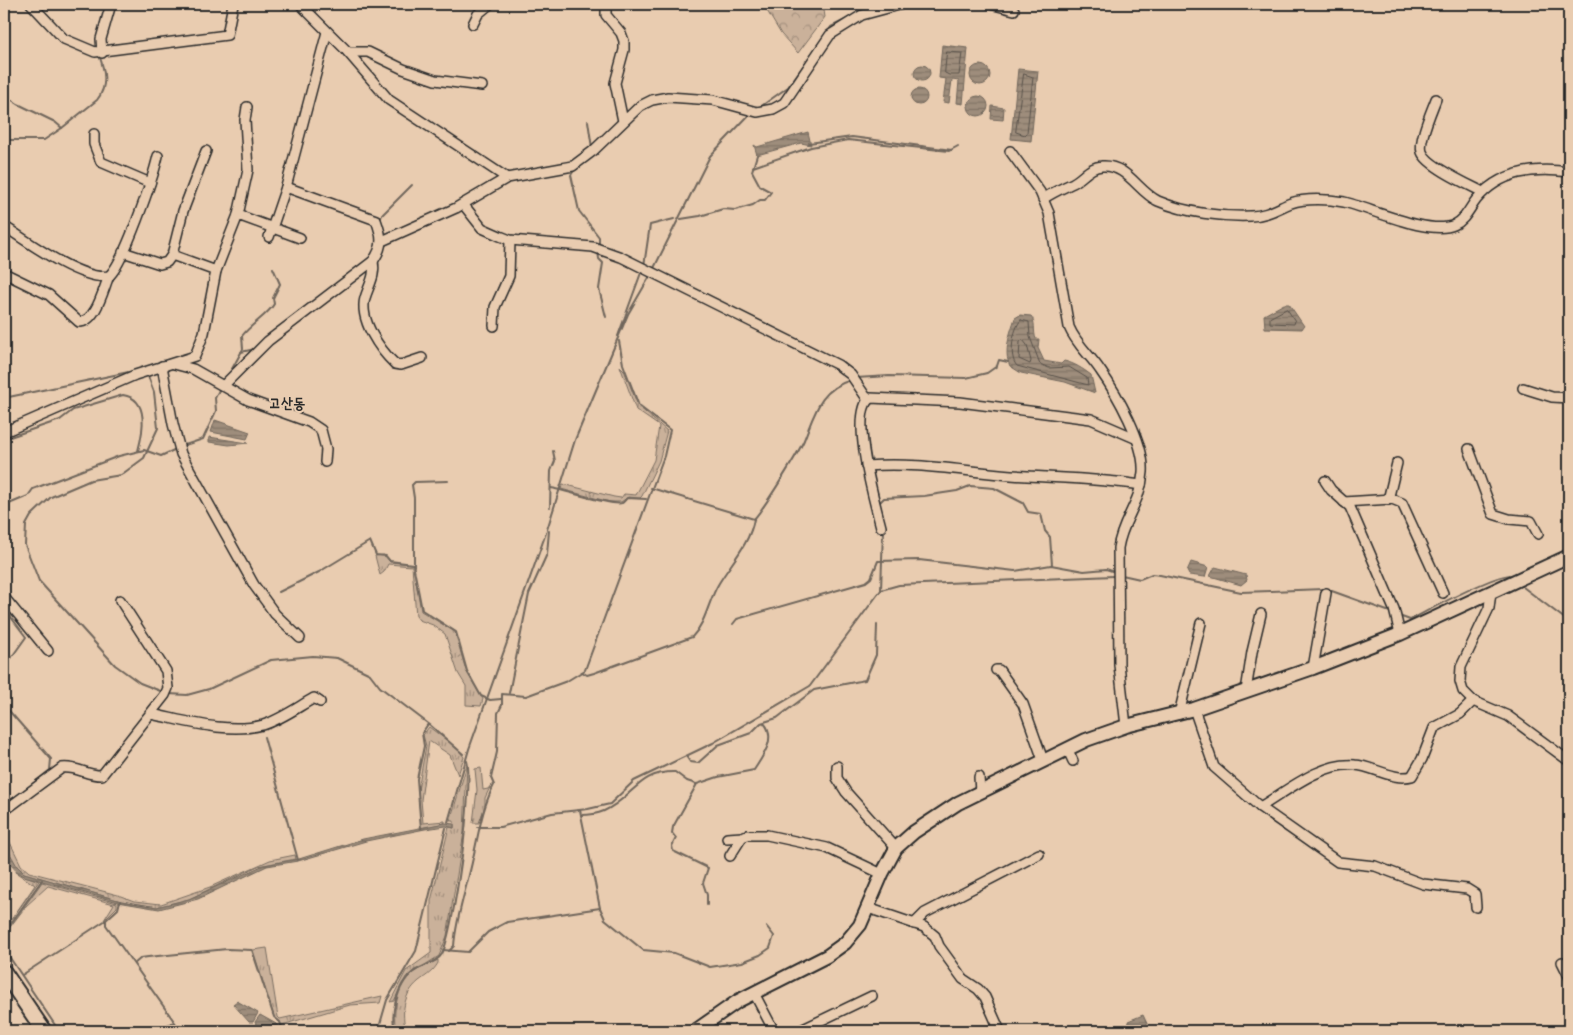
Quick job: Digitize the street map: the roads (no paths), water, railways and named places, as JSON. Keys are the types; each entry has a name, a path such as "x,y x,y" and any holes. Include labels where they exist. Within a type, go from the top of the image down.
{"main road":[{"path":"4,972 44,1031"}],"street":[{"path":"31,4 64,39 78,46 102,53 228,35 233,4"},
{"path":"102,53 100,39 111,4"},
{"path":"300,4 348,52 399,109 507,178"},
{"path":"473,24 478,14 490,4"},
{"path":"606,4 606,15 621,33 624,42 624,50 615,83 623,121"},
{"path":"382,241 463,204 507,178 573,166 592,152 623,121 646,103 668,97 713,100 757,112 774,109 784,103 830,35 862,15 903,4"},
{"path":"990,4 1014,10"},
{"path":"269,237 286,187 328,32"},
{"path":"348,52 368,52 403,69 435,80 482,86"},
{"path":"1436,99 1421,142 1422,152 1428,159 1450,174 1483,192"},
{"path":"4,432 135,375 196,356 200,347 216,271 238,215 248,170 244,120 247,107"},
{"path":"94,134 94,144 101,162 150,183"},
{"path":"123,252 160,264 168,262 172,255 183,211 206,151"},
{"path":"1010,151 1043,199 1049,214 1068,327 1075,341 1102,372 1142,453 1141,484 1138,501 1121,532 1118,548 1118,666 1126,726"},
{"path":"4,273 49,295 78,322 84,322 98,304 109,276 123,252 150,183 158,156"},
{"path":"1043,199 1082,178 1090,169 1108,166 1122,171 1156,200 1198,212 1253,216 1293,202 1331,200 1364,207 1415,224 1453,226 1462,220 1483,192 1496,182 1522,172 1542,170 1569,172"},
{"path":"224,385 268,341 373,261 382,246 376,220 286,187"},
{"path":"463,204 482,228 510,240 593,247 620,258 838,365 851,375 868,400"},
{"path":"238,215 300,238"},
{"path":"4,226 37,250 66,264 91,274 104,277 109,276"},
{"path":"494,326 495,307 510,276 510,240"},
{"path":"172,255 216,271"},
{"path":"373,261 375,269 364,309 368,324 386,355 395,364 401,365 422,358"},
{"path":"174,364 193,368 248,400 309,422 321,430 326,449 325,462"},
{"path":"162,366 172,424 181,454 254,585 275,614 300,638"},
{"path":"1523,388 1552,397 1569,398"},
{"path":"880,528 866,466 862,434 864,408 868,400 874,398 960,402 1091,419 1135,438"},
{"path":"1469,450 1493,514 1509,519 1531,521 1538,534"},
{"path":"1388,500 1397,463"},
{"path":"866,466 898,464 949,467 986,473 1046,478 1061,476 1141,484"},
{"path":"1325,481 1331,490 1350,507 1397,618 1400,634"},
{"path":"1344,502 1388,500 1403,505 1443,593"},
{"path":"695,1031 738,1001 827,956 845,944 857,930 896,848 938,816 980,792 1067,748 1126,726 1194,709 1313,668 1400,634 1569,556"},
{"path":"1491,592 1489,608 1460,673 1463,691 1473,701 1508,716 1569,761"},
{"path":"1313,668 1326,593"},
{"path":"4,597 48,651"},
{"path":"4,811 62,768 72,767 96,776 102,775 151,714 168,688 166,671 120,600"},
{"path":"1246,691 1252,652 1261,614"},
{"path":"1179,714 1202,623"},
{"path":"996,670 999,670 1023,704 1043,760"},
{"path":"151,714 227,728 252,727 271,722 314,698 320,702"},
{"path":"1260,808 1317,773 1334,767 1354,765 1396,776 1412,776 1422,759 1434,728 1460,714 1473,701"},
{"path":"1194,709 1214,767 1260,808 1338,862 1385,868 1423,884 1467,889 1475,894 1476,907"},
{"path":"1067,748 1073,761"},
{"path":"837,766 837,778 846,792 896,848"},
{"path":"979,777 980,792"},
{"path":"727,838 742,837 748,834 767,835 812,844 827,848 882,874"},
{"path":"730,856 742,837"},
{"path":"914,924 925,913 1039,854"},
{"path":"868,908 924,927 935,936 939,946 963,979 978,989 985,997 1000,1031"},
{"path":"1562,962 1569,976"},
{"path":"754,993 774,1031"},
{"path":"800,1031 872,996"}],"water":[{"path":"942,45 968,48 963,104 957,103 959,81 952,80 949,103 943,102 946,79 939,78"},
{"path":"922,65 928,67 930,73 928,79 922,81 916,79 914,73 916,67"},
{"path":"976,65 984,65 990,71 990,79 984,85 976,85 970,79 970,71"},
{"path":"1018,69 1038,71 1031,141 1011,139"},
{"path":"919,89 925,91 927,97 925,103 919,105 913,103 911,97 913,91"},
{"path":"974,96 982,96 988,102 988,110 982,116 974,116 968,110 968,102"},
{"path":"992,106 1004,108 1003,120 991,119"},
{"path":"808,132 811,145 801,143 757,155 754,145 757,147"},
{"path":"1284,304 1289,304 1304,326 1302,329 1265,328 1264,315"},
{"path":"1020,315 1033,318 1035,336 1036,339 1039,339 1038,348 1044,361 1061,364 1064,361 1082,368 1091,375 1095,393 1065,382 1021,373 1010,366 1007,355 1008,342 1015,318"},
{"path":"215,420 250,432 247,439 211,432"},
{"path":"209,437 248,443 229,445 209,442"},
{"path":"1191,562 1208,567 1205,577 1189,575 1187,571"},
{"path":"1215,567 1246,575 1247,580 1241,585 1210,576"},
{"path":"445,823 454,824 454,828 446,826 425,829 366,841 298,861 267,866 198,899 159,909 118,902 24,876 10,862 5,853 4,843 17,866 24,873 121,901 157,907 189,899 264,865 299,859 363,839"},
{"path":"237,1001 258,1013 253,1022 249,1022 233,1004"},
{"path":"260,1015 278,1025 279,1031 258,1029 255,1022"},
{"path":"1143,1015 1149,1028 1132,1031 1128,1021"}],"waterway":[{"path":"863,10 877,4"},
{"path":"1527,4 1569,7"},
{"path":"760,107 788,87 831,27 855,15"},
{"path":"4,140 44,140 97,100 104,84 103,67 99,55"},
{"path":"4,95 55,122 62,128"},
{"path":"653,270 710,156 750,114"},
{"path":"588,121 592,148"},
{"path":"809,143 852,137 952,150"},
{"path":"753,167 811,147 848,140 949,151 958,146"},
{"path":"681,219 723,209 735,210 753,205 760,200 765,200 771,192 760,186 752,171 757,155"},
{"path":"575,169 571,175 579,211 599,237 599,246"},
{"path":"380,220 382,215 412,185"},
{"path":"644,266 650,225 674,219"},
{"path":"383,251 386,242"},
{"path":"598,251 599,259 603,263 599,289 606,317"},
{"path":"228,376 243,349 242,336 274,304 273,298 280,284 273,268"},
{"path":"618,336 642,270"},
{"path":"448,822 469,749 546,533 575,440 628,314 650,276"},
{"path":"449,951 454,946 459,913 471,869 481,820 494,785 491,778 497,752 498,713 502,705 502,694 526,696 567,681 585,670 664,456 670,430 639,406 623,364 619,341"},
{"path":"241,352 255,349"},
{"path":"856,378 889,376 966,378 987,373 997,366 999,360 1008,362"},
{"path":"4,398 143,369"},
{"path":"148,376 154,392 158,428 144,458 121,475 91,480 51,497 31,516 26,525 25,545 39,581 115,665 140,683 163,692"},
{"path":"651,488 754,519 773,493 795,457 820,403 832,389 851,380"},
{"path":"182,446 203,439 216,411 215,398 220,388"},
{"path":"4,439 60,420 73,410 123,395 132,398 141,409 143,426 138,451"},
{"path":"4,499 9,504 28,496 33,489 119,456 144,450 161,456 176,449"},
{"path":"550,507 551,471 555,461 553,451"},
{"path":"414,566 414,498 412,485 415,482 448,481"},
{"path":"879,503 884,498 924,496 957,491 970,486 994,488 1023,503 1028,512 1041,514 1045,531 1050,537 1052,565"},
{"path":"551,488 617,504 622,503 627,498 646,499"},
{"path":"582,672 587,675 594,673 692,637 701,624 719,583 749,536 754,519"},
{"path":"881,590 883,530"},
{"path":"509,693 529,594 547,554 549,531"},
{"path":"279,592 319,572 370,541 376,555 386,556 390,561 413,564 422,610 456,632 467,671 481,696 490,700 501,699"},
{"path":"733,624 737,619 866,582 871,578 878,561 919,560 1015,571 1051,565 1084,571 1106,569 1115,572"},
{"path":"1122,575 1140,579 1152,574 1160,575 1241,592 1324,589"},
{"path":"1399,616 1410,620 1480,585 1508,575 1516,575"},
{"path":"477,827 500,827 552,813 588,809 610,804 634,781 713,743 810,686 881,590 899,585 1114,576"},
{"path":"1523,587 1569,622"},
{"path":"1329,590 1390,612"},
{"path":"4,608 26,637 4,668"},
{"path":"4,619 8,615"},
{"path":"686,756 690,762 698,763 718,745 751,733 761,723 777,718 814,690 865,680 876,655 877,625"},
{"path":"169,694 187,695 209,689 271,660 313,656 337,658 370,674 380,687 430,725 463,754"},
{"path":"4,705 51,759 50,770 17,796"},
{"path":"707,905 707,895 703,883 708,868 673,851 672,846 676,838 672,833 673,827 697,784 718,777 754,770 765,753 769,741 768,729 764,723"},
{"path":"421,829 417,779 424,746 422,733 428,724"},
{"path":"264,737 298,860"},
{"path":"395,1031 393,1016 399,991 407,977 413,972 440,957 447,940 462,858 468,799 467,761"},
{"path":"581,815 593,814 614,806 644,780 663,773 675,772 687,781 696,784"},
{"path":"580,810 600,908 605,919 643,950 674,953 710,967 742,962 760,955 770,948 774,936 767,927"},
{"path":"378,1031 387,1000 416,951 446,828"},
{"path":"4,933 42,880"},
{"path":"120,901 118,909 106,920 106,925 181,1031"},
{"path":"443,950 468,952 488,932 507,922 600,908"},
{"path":"22,975 106,920"},
{"path":"4,949 59,1031"},
{"path":"134,964 141,958 148,957 227,949 252,950 274,1017 280,1022 283,1031"},
{"path":"154,1031 174,1022"}],"district":[{"name":"고산동","path":"287,401"}]}
